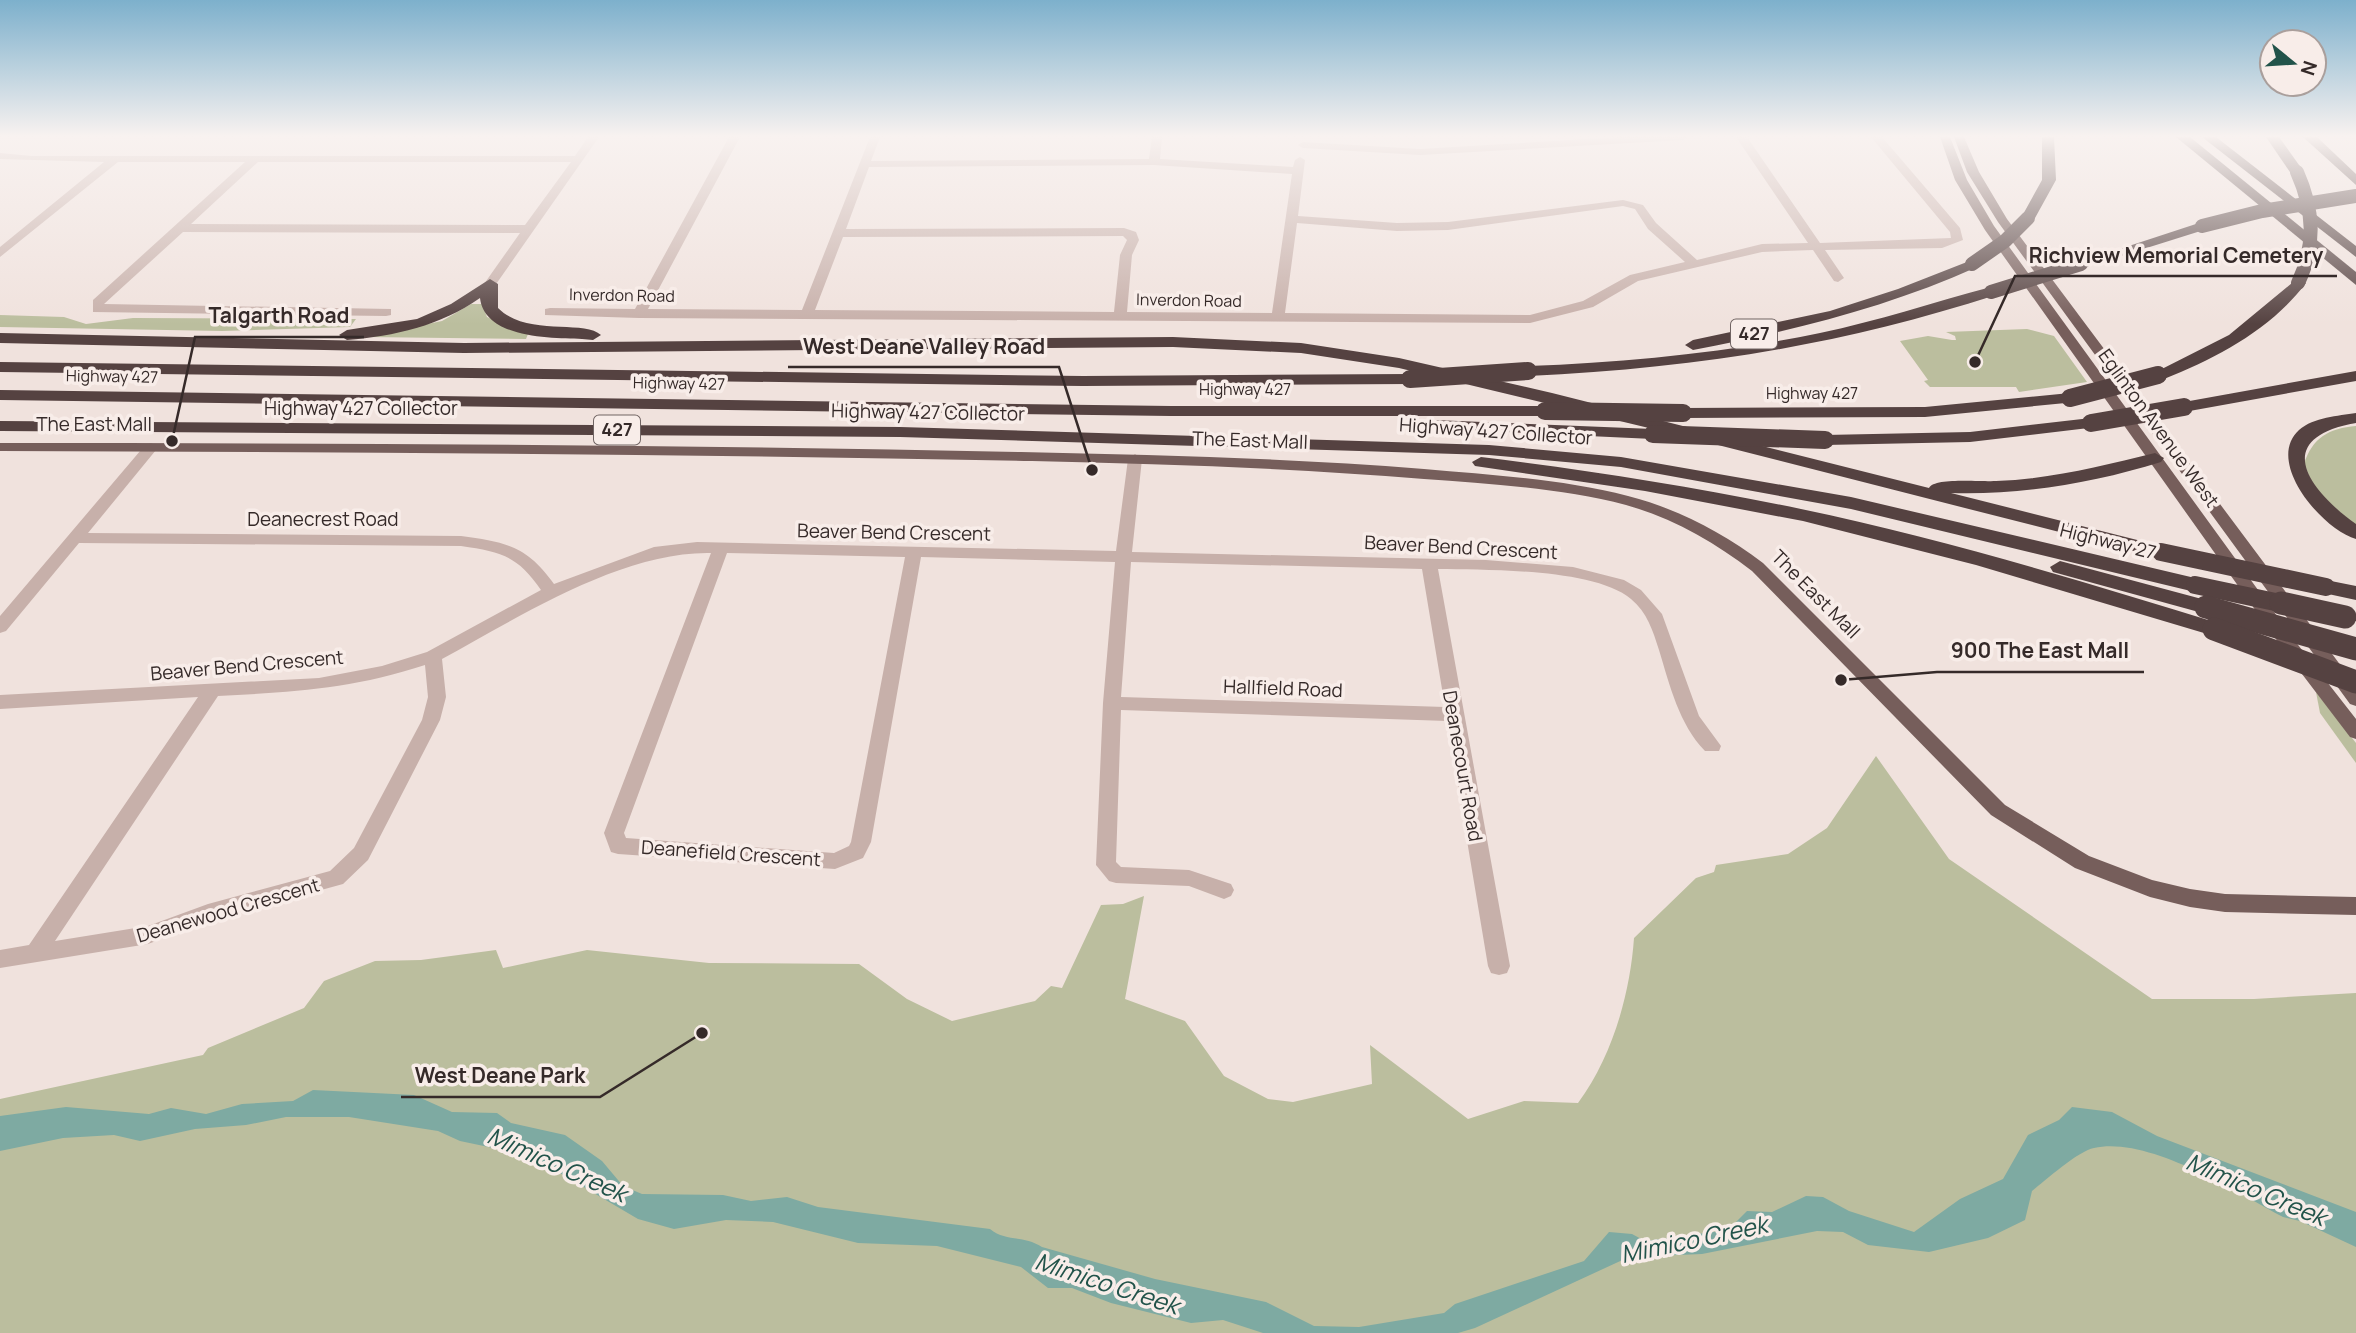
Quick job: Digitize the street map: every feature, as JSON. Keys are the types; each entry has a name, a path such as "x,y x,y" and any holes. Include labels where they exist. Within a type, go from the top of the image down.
{"highway":[{"name":"Highway 427","path":"0,367 1083,381 1410,379 1528,371 1800,326 1891,298 1972,264 2005,241 2028,218 2038,199"},
{"path":"2256,199 2356,280"},
{"path":"2287,199 2356,253"},
{"name":"Highway 427","path":"0,396 1171,411 1941,412 2070,398 2158,375 2203,357 2246,334 2276,309 2298,283 2313,240 2307,199"},
{"path":"1528,371 1644,366 1743,352 1858,329 1991,292 2202,226 2274,209 2336,199"},
{"path":"142,342 273,340 382,332 442,317 490,285"},
{"path":"490,285 488,303 494,314 506,322 528,328 570,334 822,342"},
{"name":"Highway 427 Collector","path":"0,338 451,348 822,342 1204,342 1301,348 1387,360 1475,379 1792,458"},
{"path":"1171,411 1825,440 1970,437 2091,423 2356,376"},
{"path":"2356,418 2330,422 2309,431 2299,440 2294,460 2305,487 2318,503 2356,533"},
{"name":"Highway 427 Collector","path":"0,426 887,432 1448,447 1590,458 1851,503"},
{"path":"1235,440 1479,462 1741,502 1909,541 2214,629 2356,682"},
{"path":"1792,458 1930,487 1988,490 2028,486 2127,467 2155,458"},
{"path":"1792,458 2161,552 2356,593"},
{"path":"1851,503 1945,536 2356,649"},
{"name":"Highway 27","path":"1851,503 2195,585 2350,618"}],"main road":[{"name":"Eglinton Avenue West","path":"1971,199 2289,645 2356,732"},
{"name":"Eglinton Avenue West","path":"1989,199 2002,220 2356,699"},
{"name":"The East Mall","path":"0,447 1135,459 1340,466 1581,491 1652,507 1704,530 1747,558 1774,581 1998,810 2050,844 2114,875 2190,898 2225,903 2356,906"}],"street":[{"path":"0,253 66,199"},
{"path":"212,199 98,303 98,309 386,312"},
{"path":"490,285 550,199"},
{"path":"639,314 701,199"},
{"path":"807,315 853,199"},
{"path":"1278,319 1295,199"},
{"path":"1783,199 1838,278"},
{"name":"Inverdon Road","path":"550,312 1530,319 1572,310 1634,278 1762,248 1942,244 1957,240 1956,231 1929,199"},
{"path":"1292,219 1397,227 1448,226 1623,203 1639,207 1652,226 1693,263"},
{"path":"182,228 530,229"},
{"path":"840,233 1124,232 1132,235 1133,240 1126,255 1120,317"},
{"path":"0,627 151,447"},
{"path":"1135,459 1112,704 1106,865 1116,875 1196,879 1224,890"},
{"name":"Deanecrest Road","path":"74,538 461,541 496,546 519,554 533,564 551,592"},
{"name":"Beaver Bend Crescent","path":"0,702 319,684 383,671 433,656 551,592 660,551 720,548 1486,565 1559,571 1605,580 1636,592 1655,619 1692,724 1712,746"},
{"name":"Deanefield Crescent","path":"720,548 614,833 618,846 835,861 856,852 861,842 914,554"},
{"name":"Deanecourt Road","path":"1429,565 1499,966"},
{"name":"Deanewood Crescent","path":"0,959 90,946 148,934 220,909 323,884 345,873 361,854 431,720 437,697 433,656"},
{"path":"36,952 211,692"},
{"name":"Hallfield Road","path":"1112,704 1453,713"}],"green space":[{"path":"471,304 482,304 487,317 528,334 526,339 365,337 442,321"},
{"path":"0,315 64,317 86,324 133,318 356,319 350,327 222,331 0,327"},
{"path":"2027,329 2054,336 2087,382 2019,392 2016,387 1930,387 1924,381 1928,380 1900,341 1928,336 1956,340 1955,336 1946,332"},
{"path":"2356,426 2356,526 2316,491 2304,464 2312,447 2323,436 2338,429"},
{"path":"2316,692 2356,743 2356,763 2320,713"},
{"path":"1876,756 1949,859 2152,999 2254,999 2356,993 2356,1333 0,1333 0,1099 203,1055 208,1048 304,1008 324,981 375,961 421,960 496,950 503,968 587,950 709,963 859,964 907,999 952,1021 1035,1001 1051,986 1062,988 1101,905 1123,904 1144,896 1125,999 1185,1021 1224,1076 1268,1099 1293,1102 1372,1084 1370,1045 1468,1119 1524,1101 1578,1103 1610,1046 1628,981 1634,938 1696,878 1714,872 1716,865 1788,854 1827,828"}],"water":[{"name":"Mimico Creek","path":"313,1090 414,1095 452,1112 497,1113 511,1123 565,1135 602,1161 623,1186 642,1194 723,1195 751,1201 787,1197 818,1207 990,1229 1002,1236 1028,1241 1155,1279 1266,1302 1314,1326 1359,1327 1444,1313 1455,1304 1584,1261 1609,1232 1632,1234 1645,1241 1728,1230 1747,1211 1772,1212 1806,1196 1823,1197 1849,1211 1914,1232 1960,1199 2003,1179 2028,1135 2059,1120 2072,1107 2112,1112 2157,1136 2356,1212 2356,1247 2300,1221 2283,1217 2217,1181 2166,1158 2116,1146 2087,1150 2032,1191 2025,1220 1988,1238 1929,1252 1868,1245 1843,1232 1817,1231 1702,1254 1629,1257 1475,1328 1458,1333 1263,1333 1223,1320 1191,1323 1111,1303 1072,1288 1048,1288 1021,1267 937,1246 858,1243 773,1222 726,1220 674,1229 638,1219 531,1156 460,1141 438,1131 349,1117 286,1117 246,1125 195,1129 140,1141 114,1135 63,1138 0,1151 0,1116 66,1107 149,1114 171,1108 206,1114 242,1104 293,1101"}],"place":[{"name":"Richview Memorial Cemetery","path":"1975,362"},
{"name":"Talgarth Road","path":"172,441"},
{"name":"West Deane Valley Road","path":"1092,470"},
{"name":"900 The East Mall","path":"1841,680"},
{"name":"West Deane Park","path":"702,1033"}]}
